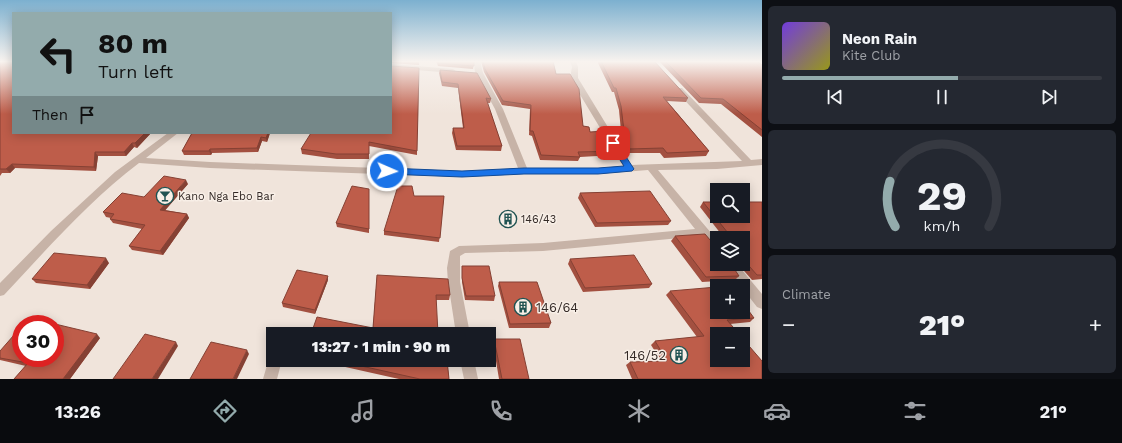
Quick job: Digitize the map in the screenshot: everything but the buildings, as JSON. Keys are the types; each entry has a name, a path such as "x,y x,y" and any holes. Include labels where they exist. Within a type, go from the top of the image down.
{"street":[{"path":"480,79 499,109 524,171"},
{"path":"574,79 629,169"},
{"path":"674,84 748,162"},
{"path":"0,291 60,229 118,174 173,134"},
{"path":"136,160 210,165 462,174 524,171 598,171 650,167 716,166 748,162 762,162"},
{"path":"650,167 710,239"},
{"path":"462,327 453,268 454,254 463,249 543,247 704,232"},
{"path":"736,271 762,304"},
{"path":"270,379 273,367"},
{"path":"468,367 470,379"}],"place":[{"name":"Kano Nga Ebo Bar","path":"165,196"},
{"name":"146/43","path":"508,219"},
{"name":"146/64","path":"523,307"},
{"name":"146/52","path":"679,355"}],"route":[{"path":"387,171 462,174 629,169 613,143"}]}
